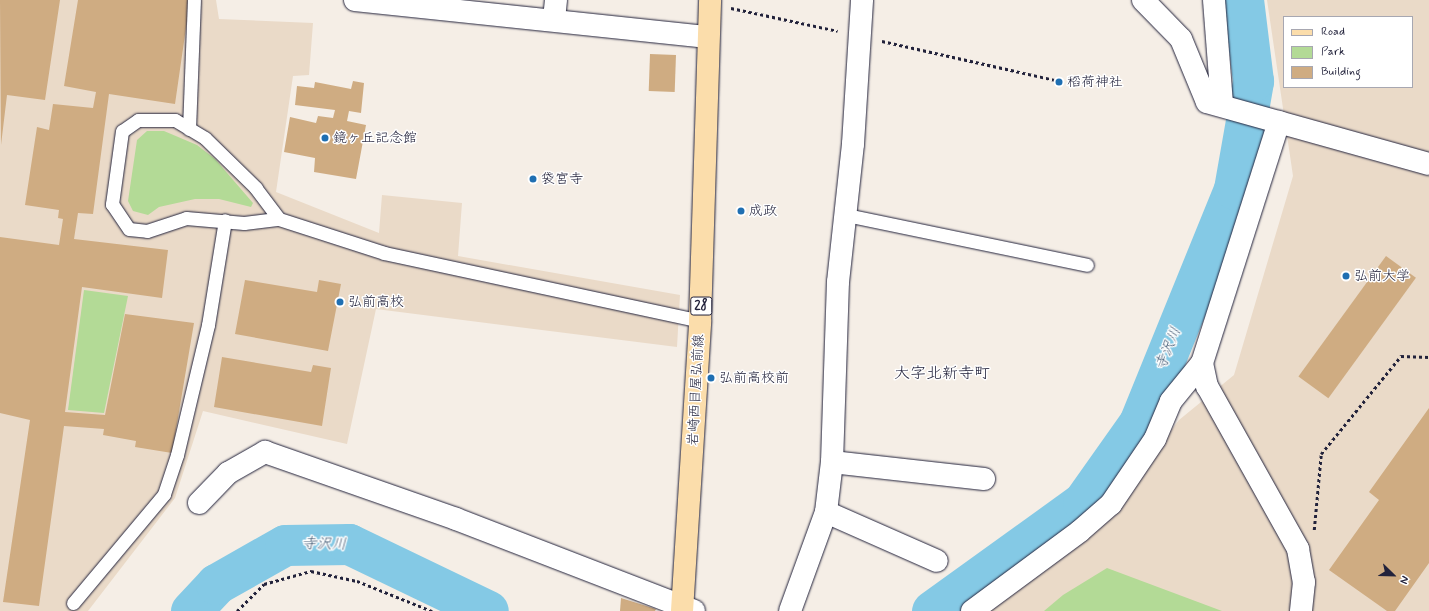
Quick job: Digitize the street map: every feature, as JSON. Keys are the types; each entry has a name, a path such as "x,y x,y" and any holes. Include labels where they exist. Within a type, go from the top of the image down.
{"main road":[{"name":"岩崎西目屋弘前線","path":"686,609 700,321 708,37 718,4"}],"street":[{"path":"355,0 555,10 708,37"},
{"path":"790,611 826,512 832,462 838,282 846,215 862,0"},
{"path":"1143,0 1181,39 1206,102 1226,106 1270,120 1429,164"},
{"path":"1214,0 1226,106"},
{"path":"972,610 1080,532 1111,504 1155,439 1172,401 1202,363 1270,120"},
{"path":"1202,363 1207,386 1298,550 1304,582 1301,611"},
{"path":"199,503 228,473 265,452 456,519 686,609"},
{"path":"832,462 984,479"},
{"path":"826,512 937,561"}],"lane":[{"path":"189,129 194,0"},
{"path":"279,219 256,188 205,138 175,120 154,118 138,120 122,131 112,204 129,229 147,231 186,218 225,220 244,223 279,219 384,253 700,321"},
{"path":"846,215 1087,265"},
{"path":"73,603 164,494 177,455 206,332 225,220"}],"path":[{"path":"718,4 1055,80"},
{"path":"1313,533 1321,454 1401,356 1429,356"},
{"path":"237,611 264,584 311,571 357,581 432,611"}],"shaded area":[{"name":"弘前高校","path":"0,0 216,0 219,19 313,23 309,75 293,76 276,192 379,233 382,195 462,203 458,256 680,295 677,347 376,309 347,444 203,411 175,498 88,611 0,611"},
{"name":"弘前大学","path":"1267,0 1429,0 1429,611 981,611 1090,534 1179,420 1234,375 1293,176"}],"green space":[{"path":"147,131 164,131 197,145 215,159 253,203 251,207 219,199 195,199 159,207 148,215 133,211 128,201 137,140"},
{"path":"84,290 128,296 104,413 68,410"},
{"path":"1107,568 1222,611 1044,611 1063,595"}],"building":[{"path":"0,0 60,0 45,100 7,95 1,145"},
{"path":"78,0 190,0 175,104 109,94 93,214 78,213 74,239 168,250 162,298 82,287 65,412 105,415 125,314 194,323 172,453 135,447 136,441 103,435 104,429 64,426 39,606 3,602 30,420 0,413 0,237 59,245 63,219 58,218 59,210 25,205 37,127 49,130 53,104 93,108 96,92 64,86"},
{"path":"650,54 676,55 675,92 649,91"},
{"name":"鏡ヶ丘記念館","path":"353,81 364,83 361,113 349,111 347,121 366,125 356,179 314,172 315,158 284,152 290,117 316,123 318,116 333,118 335,110 295,105 297,86 314,88 315,82 351,89"},
{"path":"1386,256 1416,278 1328,398 1298,377"},
{"path":"245,280 317,292 319,280 341,284 328,351 235,334"},
{"path":"222,357 311,372 313,365 331,368 322,426 214,407"},
{"path":"1429,408 1429,563 1395,611 1387,611 1329,570 1379,500 1369,492"},
{"path":"621,598 656,609 655,611 620,611"}],"waterway":[{"name":"寺沢川","path":"932,611 1083,502 1139,423 1234,189 1253,81 1243,0"},
{"name":"寺沢川","path":"191,611 216,584 285,545 349,544 488,611"}],"place":[{"name":"稻荷神社","path":"1059,82"},
{"name":"鏡ヶ丘記念館","path":"325,138"},
{"name":"袋宮寺","path":"533,179"},
{"name":"成政","path":"741,211"},
{"name":"弘前大学","path":"1346,276"},
{"name":"弘前高校","path":"340,302"},
{"name":"弘前高校前","path":"711,378"}],"district":[{"name":"大字北新寺町","path":"942,374"}]}
